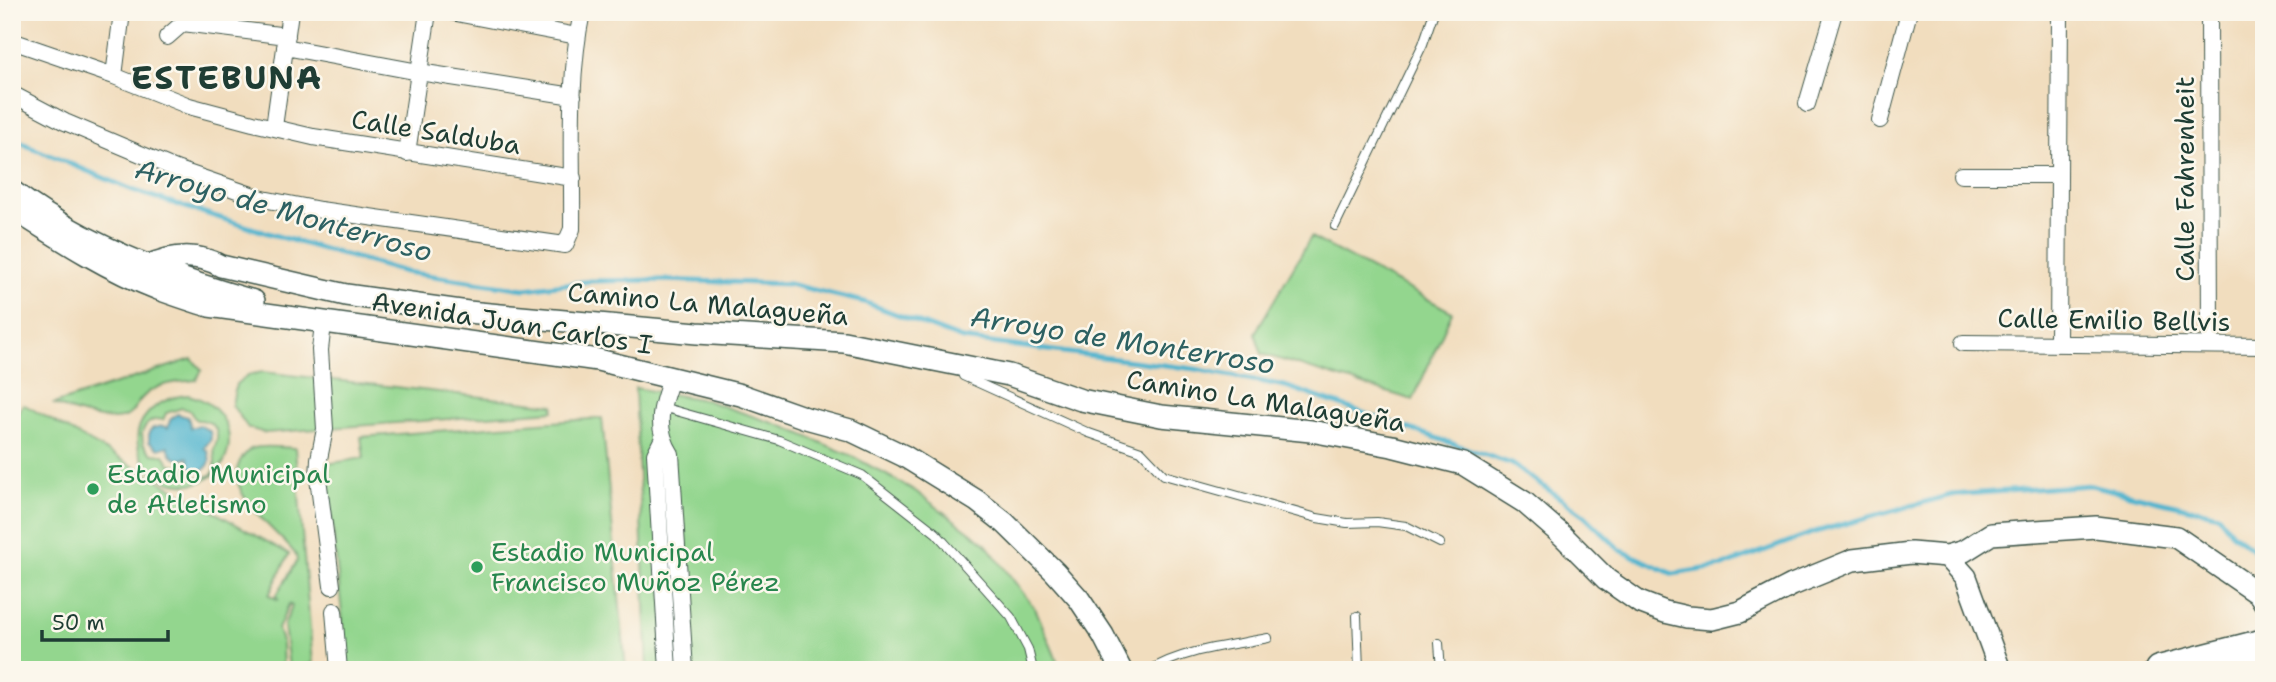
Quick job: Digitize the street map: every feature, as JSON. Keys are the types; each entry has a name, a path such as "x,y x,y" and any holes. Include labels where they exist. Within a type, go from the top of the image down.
{"highway":[{"path":"2159,670 2264,643"}],"street":[{"path":"114,76 122,12"},
{"path":"274,127 290,12"},
{"path":"408,153 428,12"},
{"path":"451,12 577,36"},
{"path":"12,94 65,122 176,169 263,199 320,210 565,245 572,229 573,96 577,36 582,12"},
{"path":"1807,104 1834,12"},
{"path":"1880,120 1909,12"},
{"path":"2058,344 2060,12"},
{"name":"Calle Fahrenheit","path":"2209,12 2210,345"},
{"path":"167,37 183,23 286,42 419,72 573,96"},
{"name":"Calle Salduba","path":"12,41 114,76 189,106 313,137 573,178"},
{"path":"1961,175 2059,174"},
{"name":"Avenida Juan Carlos I","path":"12,191 61,223 147,266 256,302 288,316"},
{"name":"Avenida Juan Carlos I","path":"12,208 69,245 103,263 156,288 209,306 288,316 323,324 598,360 741,395 850,430 904,456 1005,523 1079,599 1103,635 1121,670"},
{"name":"Camino La Malagueña","path":"147,266 164,258 186,256 209,259 221,266 346,295 468,312 697,333 844,342 1009,375 1082,400 1161,416 1311,431 1392,446 1462,464 1524,502 1606,579 1628,595 1665,612 1687,617 1712,619 1740,612 1792,585 1853,560 1911,553 1947,556 1964,551 1991,534 2096,527 2176,537 2259,594 2264,602"},
{"path":"103,263 127,265 180,288 190,286 196,276 203,272 221,266"},
{"path":"323,324 320,350 325,429 318,459 318,478 332,586"},
{"name":"Calle Emilio Bellvis","path":"1963,343 2264,346"},
{"path":"672,377 660,407 662,439 671,454 685,670"},
{"name":"Avenida Juan Carlos I","path":"806,418 913,476 986,526 1023,558 1063,599 1094,643 1108,670"},
{"path":"662,439 655,454 668,670"},
{"path":"1947,556 1966,577 2000,670"},
{"path":"334,611 339,670"}],"lane":[{"path":"1335,226 1423,44 1434,12"},
{"path":"961,365 964,376 1009,398 1089,433 1141,451 1164,475 1317,518 1347,523 1377,522 1406,526 1440,543"},
{"path":"660,407 779,440 862,475 936,533 1011,617 1028,649 1034,670"},
{"path":"1357,616 1359,670"},
{"path":"1150,670 1167,660 1186,654 1268,638"},
{"path":"1439,643 1441,670"}],"green space":[{"path":"1311,237 1452,312 1413,400 1262,354 1255,333"},
{"path":"192,359 202,370 196,380 166,384 153,390 141,399 127,416 101,418 54,404"},
{"path":"263,372 554,405 553,411 265,433 248,428 232,405 236,384 248,375"},
{"path":"635,388 705,400 785,427 852,456 914,490 985,543 1036,610 1061,670 648,670"},
{"path":"188,395 210,404 223,419 229,435 227,453 220,468 207,479 189,484 167,481 155,474 143,460 138,443 138,432 148,414 156,406","holes":["182,408 189,410 196,420 208,422 216,430 215,467 208,476 194,477 184,466 170,464 164,455 152,454 143,444 142,433 150,422 163,420 166,413"]},
{"name":"Estadio Municipal de Atletismo","path":"23,404 289,554 269,595 279,600 276,596 297,561 296,555 246,500 239,487 237,474 240,461 251,449 267,446 295,448 313,664 289,668 284,625 292,606 289,604 278,629 282,642 283,670 12,670 12,423"},
{"name":"Estadio Municipal Francisco Muñoz Pérez","path":"602,418 626,670 348,670 326,464 364,458 361,437"}],"water":[{"path":"177,414 188,417 191,428 199,425 210,431 211,439 204,448 208,451 210,461 205,469 191,468 188,457 177,459 172,456 168,446 159,449 149,442 149,432 153,428 168,428 170,420"}],"waterway":[{"name":"Arroyo de Monterroso","path":"12,137 135,191 277,236 405,272 525,289 590,281 789,284 864,302 962,339 1195,369 1285,386 1512,464 1584,515 1620,550 1673,574 1723,566 1815,532 1951,495 2091,485 2218,515 2232,533 2264,558"}],"place":[{"name":"Estadio Municipal de Atletismo","path":"93,489"},
{"name":"Estadio Municipal Francisco Muñoz Pérez","path":"477,567"}],"district":[{"name":"ESTEBUNA","path":"227,77"}]}
